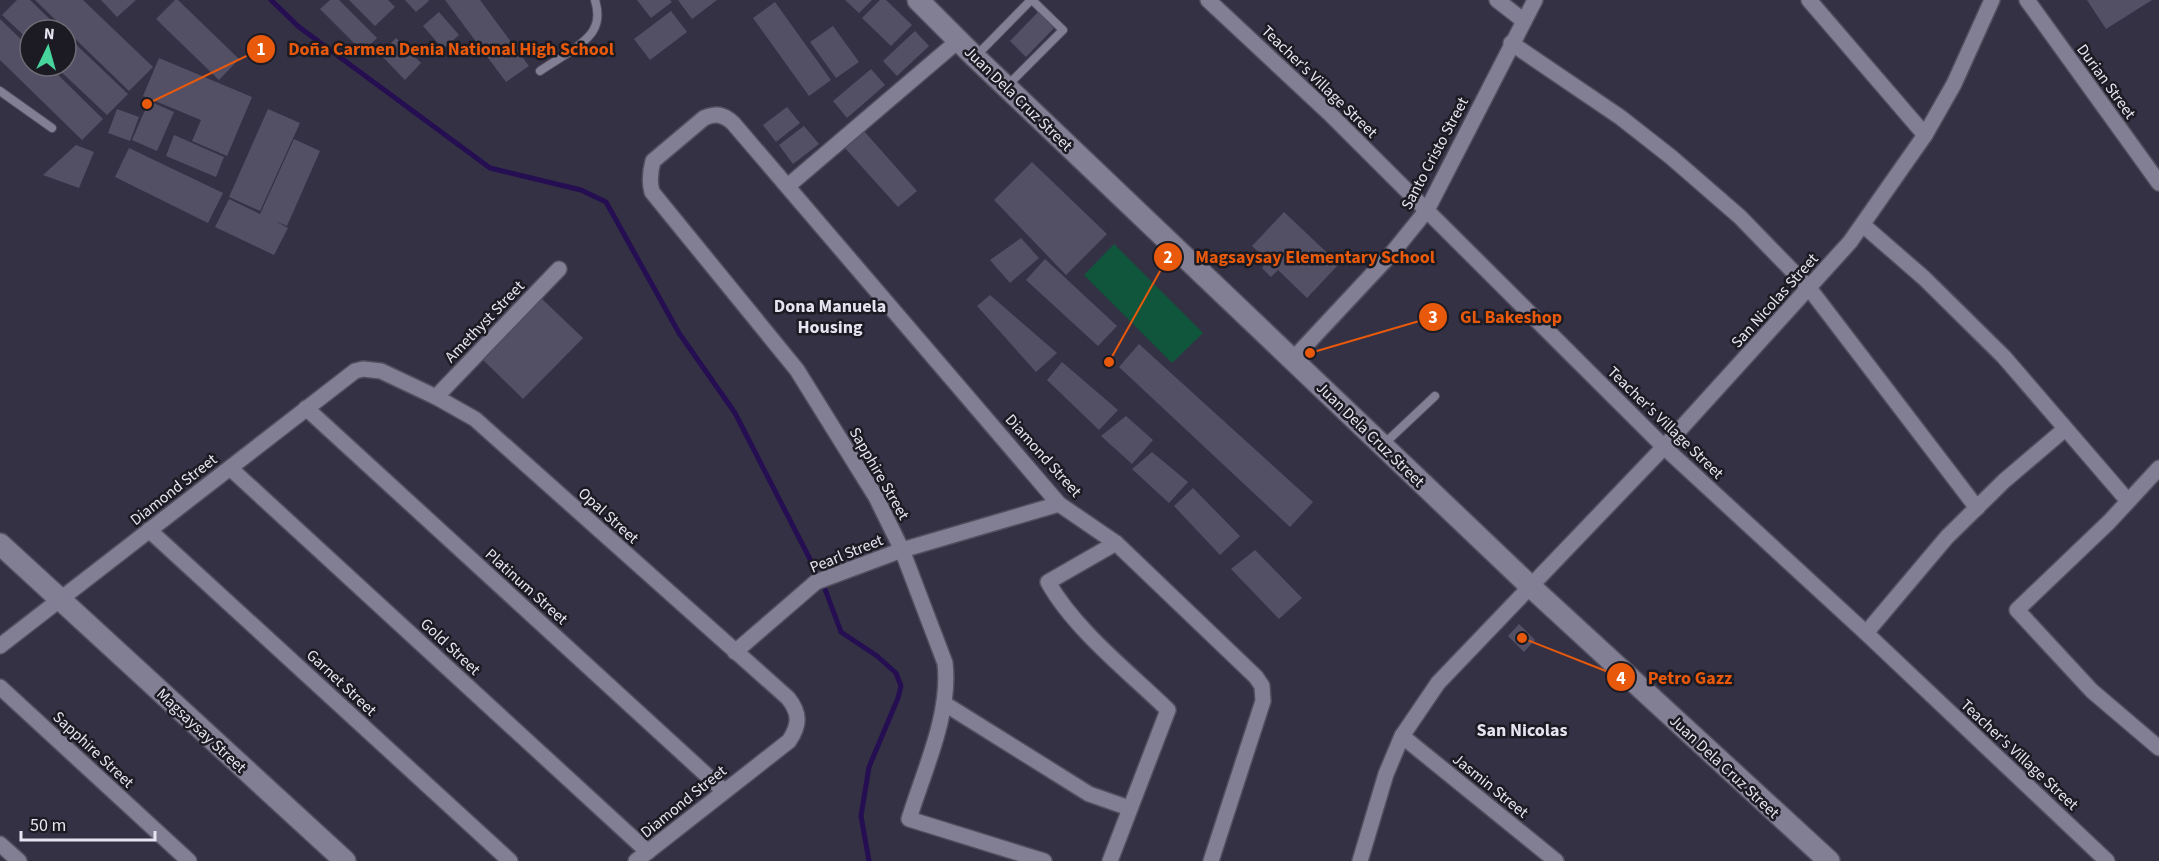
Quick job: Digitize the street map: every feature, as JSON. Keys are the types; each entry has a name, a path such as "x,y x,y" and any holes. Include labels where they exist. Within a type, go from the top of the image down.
{"street":[{"name":"Juan Dela Cruz Street","path":"918,0 1006,87 1530,586 1828,861"},
{"name":"Teacher's Village Street","path":"1208,0 1329,113 1664,447 1866,633 2107,861"},
{"path":"1497,0 1524,21"},
{"name":"Santo Cristo Street","path":"1293,359 1394,252 1427,210 1535,0"},
{"path":"1809,0 1925,135"},
{"name":"San Nicolas Street","path":"1360,861 1386,774 1402,736 1438,683 1664,447 1809,288 1863,225 1925,135 1954,84 1992,0"},
{"name":"Durian Street","path":"2027,0 2159,183"},
{"path":"789,185 959,40"},
{"path":"1511,43 1620,117 1671,157 1740,217 1809,288 1977,508"},
{"name":"Diamond Street","path":"652,192 650,171 653,161 704,118 714,114 725,115 789,185 1059,504 1116,543 1256,677 1262,687 1263,700 1211,861"},
{"name":"Sapphire Street","path":"652,192 797,370 876,497 902,550 945,663 948,683 945,704 909,819 1044,861"},
{"path":"1863,225 1924,278 2004,357 2128,501"},
{"name":"Amethyst Street","path":"436,397 559,269"},
{"name":"Diamond Street","path":"0,646 306,408 355,372 371,369"},
{"name":"Opal Street","path":"371,369 391,375 475,419 788,698 796,708 798,718"},
{"name":"Platinum Street","path":"306,408 724,791"},
{"path":"1866,633 1947,537 2065,429"},
{"name":"Gold Street","path":"230,468 642,856"},
{"path":"2159,468 2109,522 2017,610 2092,691 2159,748"},
{"name":"Pearl Street","path":"735,652 816,582 902,550 1059,504"},
{"name":"Garnet Street","path":"149,530 510,861"},
{"path":"1110,861 1168,710 1072,617 1048,582 1116,543"},
{"name":"Magsaysay Street","path":"0,544 345,861"},
{"name":"Sapphire Street","path":"0,687 189,861"},
{"path":"945,704 1089,794 1129,808"},
{"name":"Diamond Street","path":"642,856 789,741 797,730 798,718"},
{"name":"Jasmin Street","path":"1402,736 1556,861"},
{"path":"0,844 19,861"}],"lane":[{"path":"540,71 587,39 594,29 598,15 595,0"},
{"path":"975,57 1032,0 1063,30 1006,87"},
{"path":"0,91 52,128"},
{"path":"1383,445 1435,396"}],"green space":[{"path":"1114,244 1203,333 1172,363 1084,275"}],"building":[{"path":"17,0 30,0 49,18 18,18 18,30 2,15"},
{"path":"35,0 83,0 153,67 129,91 78,42 78,18 54,18"},
{"path":"101,0 136,0 117,17"},
{"path":"175,0 178,0 239,59 219,80 156,19"},
{"path":"330,0 339,0 377,38 363,52 320,9"},
{"path":"349,0 388,0 395,7 375,26"},
{"path":"405,0 428,0 429,1 416,12"},
{"path":"445,0 480,0 529,66 506,82"},
{"path":"637,0 670,0 672,2 651,18"},
{"path":"678,0 717,0 692,19"},
{"path":"845,0 872,0 859,13"},
{"path":"880,0 886,0 912,25 891,46 862,18"},
{"path":"2087,0 2152,0 2106,29"},
{"path":"775,2 831,80 809,96 753,18"},
{"path":"671,11 687,32 650,60 634,39"},
{"path":"439,12 459,35 443,49 423,26"},
{"path":"1038,12 1054,28 1026,57 1010,41"},
{"path":"0,19 18,36 18,78 0,60"},
{"path":"833,26 859,62 836,78 810,42"},
{"path":"915,31 929,46 897,76 883,61"},
{"path":"396,38 421,63 405,80 380,54"},
{"path":"78,46 128,94 107,115 68,78 78,78"},
{"path":"159,58 252,97 227,156 192,141 201,120 143,96"},
{"path":"871,69 885,85 847,118 833,101"},
{"path":"18,78 61,78 103,119 82,140"},
{"path":"149,101 174,112 157,151 132,140"},
{"path":"787,107 800,123 776,142 763,125"},
{"path":"117,109 139,117 130,141 108,133"},
{"path":"268,109 300,123 260,211 229,197"},
{"path":"804,126 819,144 793,164 779,145"},
{"path":"864,131 917,191 898,207 845,148"},
{"path":"174,135 224,157 216,177 166,156"},
{"path":"294,139 320,151 287,226 275,221 288,228 274,255 215,227 229,199 260,214"},
{"path":"76,145 94,152 79,188 43,175"},
{"path":"129,148 223,193 208,223 115,177"},
{"path":"1032,162 1107,234 1066,275 994,200"},
{"path":"1284,212 1339,264 1307,298 1278,270 1271,277 1262,268 1268,261 1252,246"},
{"path":"1021,238 1039,258 1010,283 990,260"},
{"path":"1045,259 1117,326 1098,346 1026,280"},
{"path":"990,295 1057,353 1036,372 977,306"},
{"path":"541,298 583,338 523,399 481,358"},
{"path":"1139,344 1313,502 1290,527 1119,367"},
{"path":"1062,362 1118,410 1099,430 1047,380"},
{"path":"1126,416 1153,440 1132,464 1101,436"},
{"path":"1152,452 1188,482 1169,503 1132,469"},
{"path":"1193,488 1240,536 1220,555 1174,506"},
{"path":"1255,550 1302,598 1279,619 1231,569"},
{"path":"1519,624 1535,640 1524,652 1508,636"}],"waterway":[{"path":"271,0 299,27 490,168 581,190 606,202 679,333 735,413 814,567"},
{"path":"825,589 841,632 877,656 896,673 901,686 869,767 861,816 869,861"}],"place":[{"name":"Doña Carmen Denia National High School","path":"147,104"},
{"name":"GL Bakeshop","path":"1310,353"},
{"name":"Magsaysay Elementary School","path":"1109,362"},
{"name":"Petro Gazz","path":"1522,638"}],"district":[{"name":"Dona Manuela Housing","path":"830,316"},
{"name":"San Nicolas","path":"1522,730"}]}
